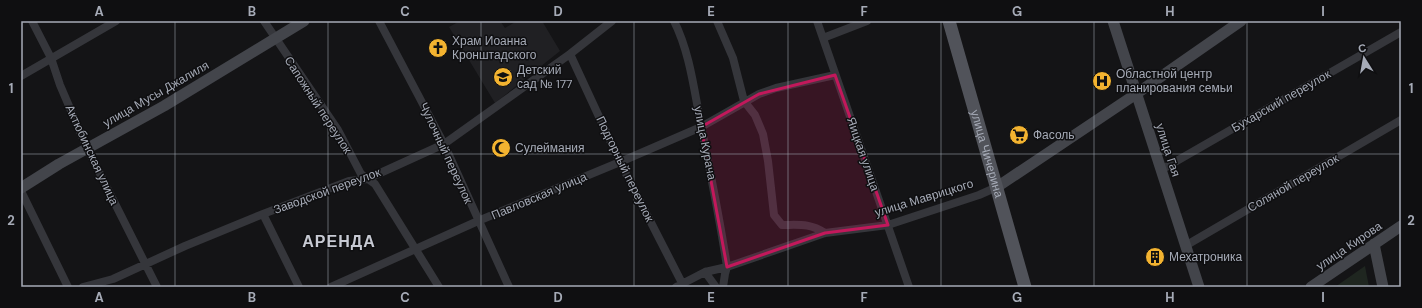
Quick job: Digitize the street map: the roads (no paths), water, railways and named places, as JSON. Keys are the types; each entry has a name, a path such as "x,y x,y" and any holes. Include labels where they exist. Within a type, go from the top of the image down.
{"main road":[{"name":"улица Чичерина","path":"950,21 1025,287"}],"street":[{"name":"Актюбинская улица","path":"32,21 51,58 60,85 88,148 157,287"},
{"path":"21,76 116,21"},
{"name":"Сапожный переулок","path":"264,21 338,130 364,176 375,184 439,287"},
{"name":"улица Мусы Джалиля","path":"21,188 59,164 164,106 304,21"},
{"name":"Чулочный переулок","path":"379,21 444,144 508,287"},
{"name":"Заводской переулок","path":"83,287 113,279 185,246 263,214 444,144 570,54 612,21"},
{"name":"улица Курача","path":"674,21 689,64 720,216 727,267 723,287"},
{"path":"717,21 733,58 744,101 755,115 763,134 774,215 782,225 804,225 815,227 825,233"},
{"name":"Яицкая улица","path":"817,21 909,287"},
{"path":"823,38 867,21"},
{"name":"улица Гая","path":"1113,21 1199,287"},
{"name":"улица Маврицкого","path":"679,285 705,272 727,267 825,233 888,225 979,195 997,187 1136,94 1241,21"},
{"name":"Бухарский переулок","path":"1160,170 1401,32"},
{"name":"Подгорный переулок","path":"570,54 679,285"},
{"name":"Павловская улица","path":"331,287 478,221 701,127 744,101 776,88 835,75"},
{"name":"Соляной переулок","path":"1185,246 1401,120"},
{"path":"21,191 68,287"},
{"path":"263,214 299,287"},
{"name":"улица Кирова","path":"1311,287 1401,226"},
{"path":"1374,244 1383,287"},
{"path":"705,272 716,287"}],"place":[{"name":"Храм Иоанна Кронштадского","path":"438,48"},
{"name":"Детский сад № 177","path":"503,77"},
{"name":"Областной центр планирования семьи","path":"1102,81"},
{"name":"Фасоль","path":"1019,135"},
{"name":"Сулеймания","path":"501,148"},
{"name":"Мехатроника","path":"1155,257"}],"district":[{"name":"АРЕНДА","path":"339,241"}]}
